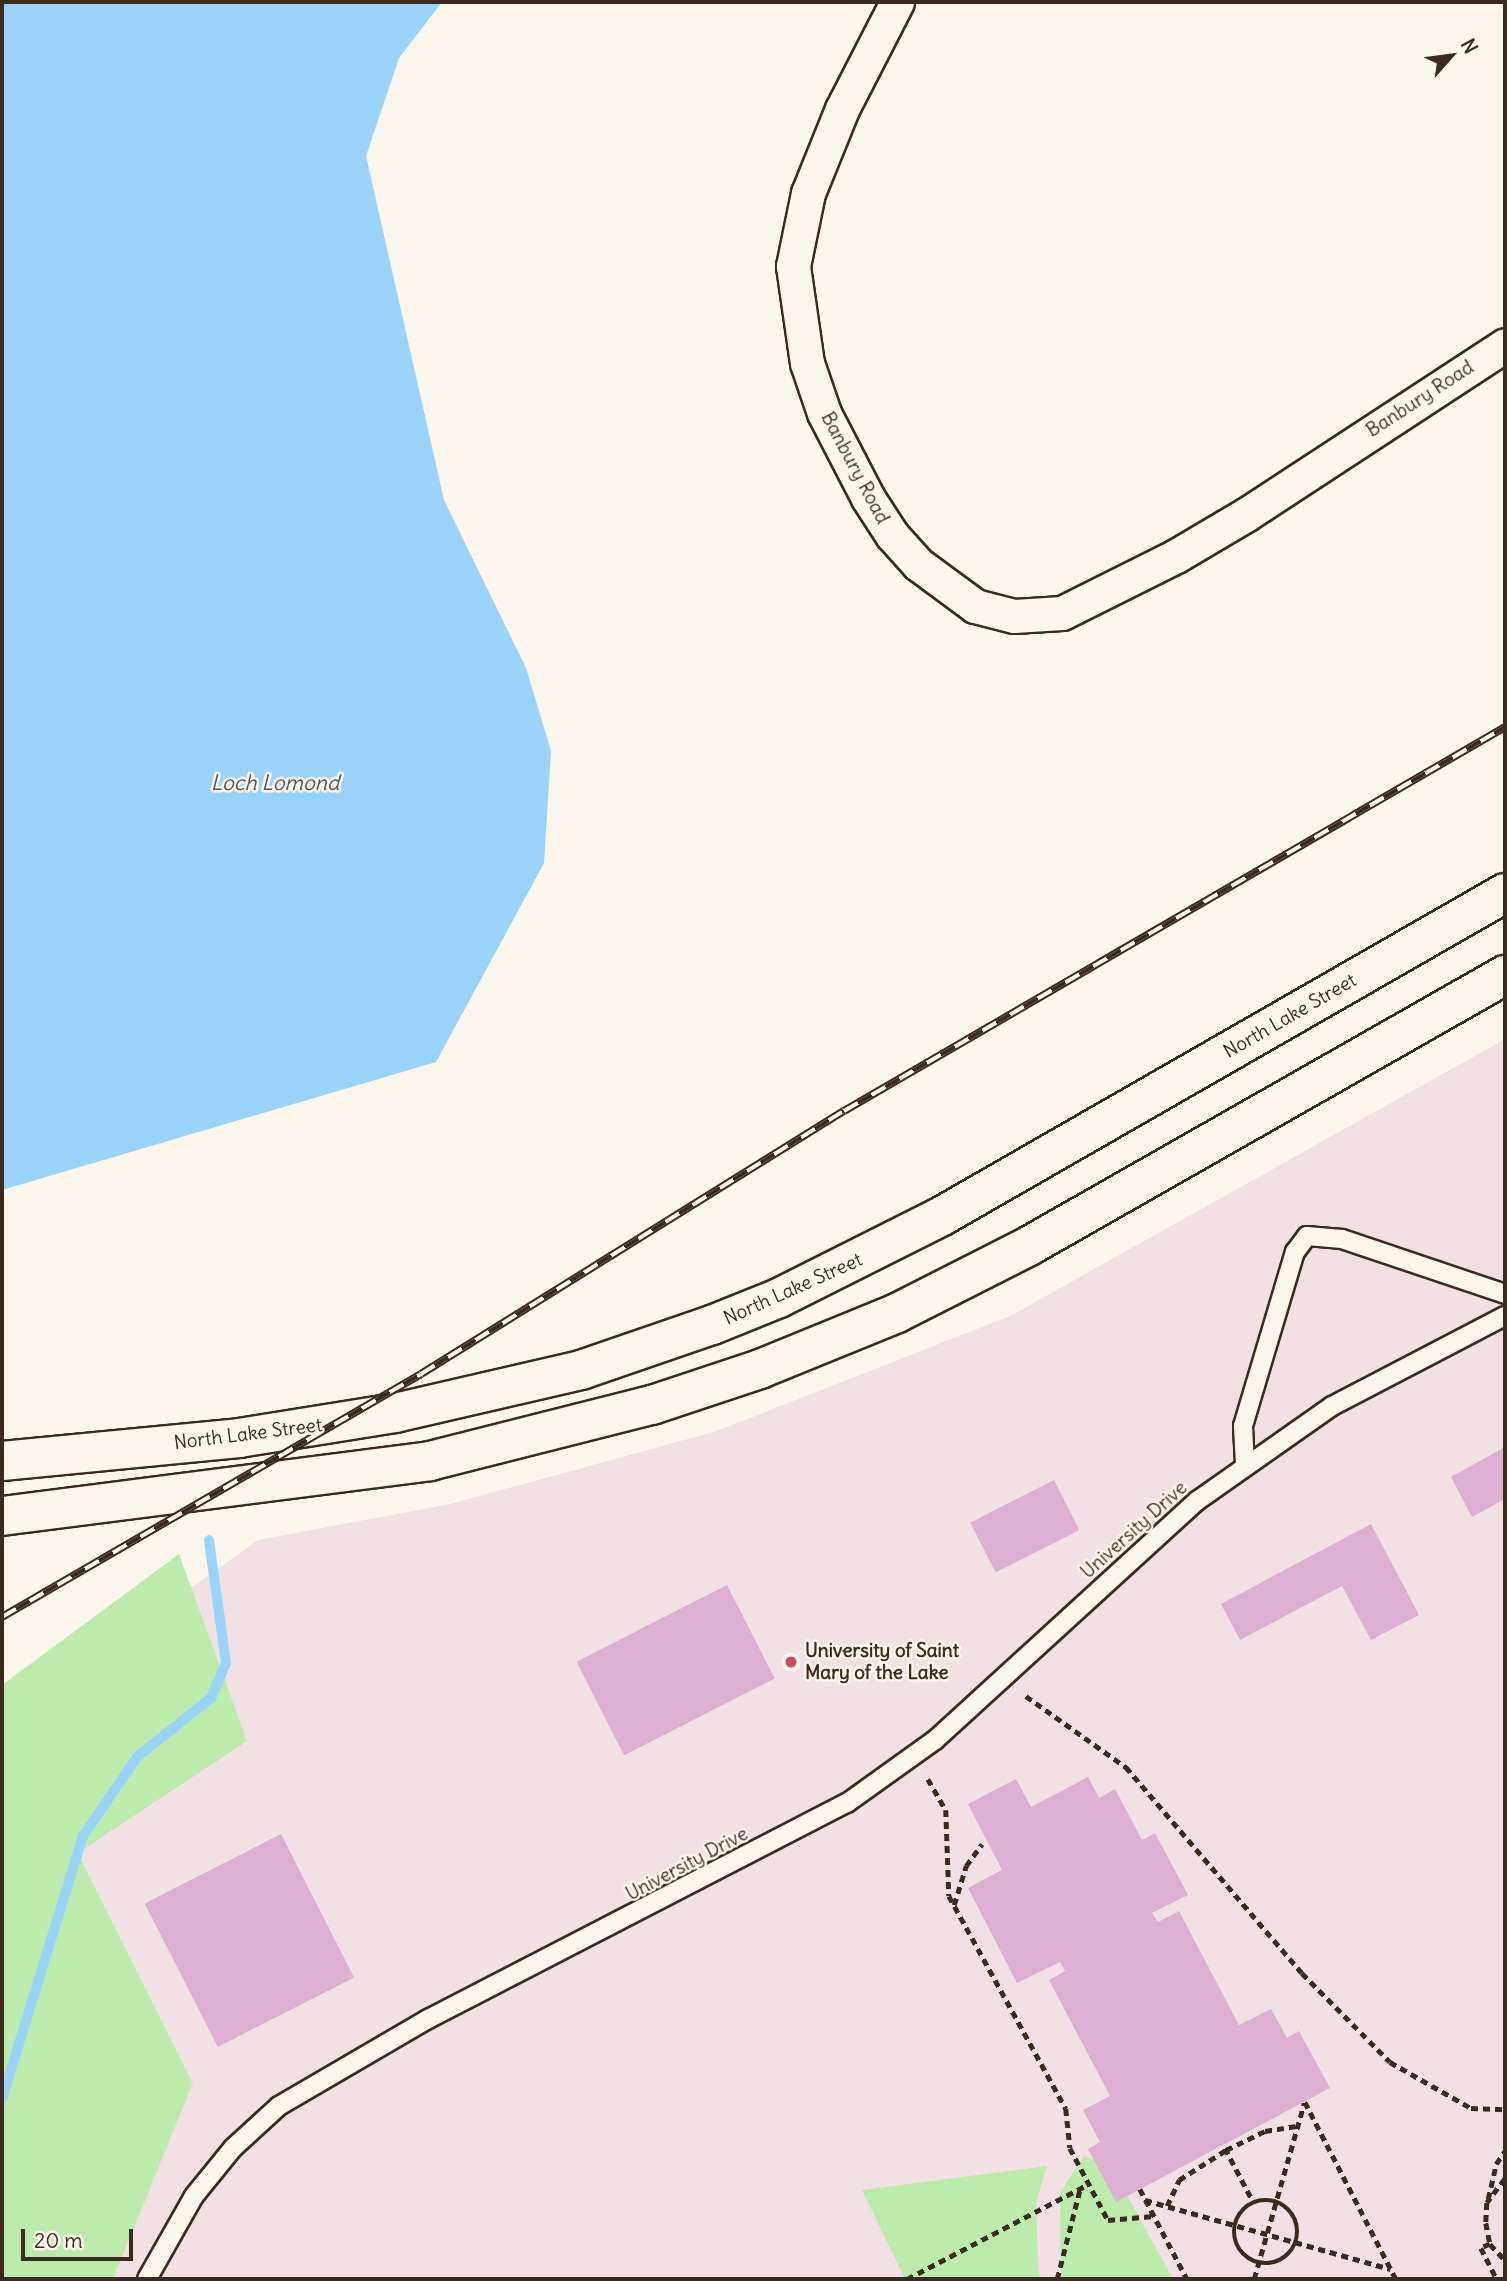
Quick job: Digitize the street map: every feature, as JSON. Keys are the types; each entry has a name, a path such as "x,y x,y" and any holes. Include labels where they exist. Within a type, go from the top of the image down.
{"main road":[{"name":"North Lake Street","path":"2,1461 239,1438 394,1413 582,1370 712,1325 779,1298 918,1230 1505,893"},
{"path":"2,1517 430,1461 652,1405 760,1369 897,1313 1029,1246 1505,975"}],"street":[{"name":"Banbury Road","path":"897,2 842,109 808,193 795,278 807,363 824,414 868,498 892,536 918,564 975,606 1036,618 1072,608 1176,556 1247,514 1505,345"}],"lane":[{"path":"1245,1465 1243,1426 1295,1252 1307,1236 1342,1240 1505,1294"},
{"name":"University Drive","path":"147,2279 194,2196 233,2148 311,2085 847,1803 914,1755 1002,1679 1197,1501 1245,1465 1332,1406 1505,1315"}],"path":[{"path":"1002,1679 1126,1767 1303,1973 1390,2062 1471,2108 1505,2109"},
{"path":"914,1755 946,1810 949,1896 1066,2109 1070,2148 1108,2220 1154,2216"},
{"path":"954,1905 965,1866 982,1844"},
{"path":"1254,2279 1304,2102 1396,2279"},
{"path":"1167,2206 1179,2180 1225,2149 1265,2131 1298,2126"},
{"path":"1225,2149 1254,2203"},
{"path":"1505,2151 1496,2164 1487,2203 1490,2244 1505,2260"},
{"path":"1487,2203 1505,2179"},
{"path":"907,2279 1089,2184"},
{"path":"1057,2279 1080,2189"},
{"path":"1140,2189 1187,2279"},
{"path":"1145,2200 1268,2232 1391,2269"},
{"path":"1276,2202 1294,2216 1297,2241 1281,2261 1259,2263 1243,2254 1235,2225 1254,2203 1276,2202"},
{"path":"1490,2244 1481,2248 1497,2279"}],"shaded area":[{"name":"University of Saint Mary of the Lake","path":"1505,1039 1505,2279 2,2279 2,1707 152,1616 258,1540 450,1504 717,1431 1010,1316"}],"green space":[{"path":"179,1554 247,1741 78,1853 193,2083 113,2279 2,2279 2,1685"},
{"path":"1084,2156 1111,2166 1173,2279 1061,2279 1060,2193"},
{"path":"1047,2166 1036,2203 1039,2279 905,2279 862,2190"}],"water":[{"name":"Loch Lomond","path":"2,2 442,2 399,58 366,156 444,500 526,668 551,751 544,863 436,1062 2,1190"}],"building":[{"path":"1505,1447 1505,1499 1472,1517 1451,1477"},
{"path":"1054,1480 1079,1530 996,1573 970,1523"},
{"path":"1371,1524 1419,1615 1371,1640 1342,1586 1240,1640 1221,1604"},
{"path":"727,1585 775,1679 624,1755 576,1662"},
{"path":"1088,1777 1099,1798 1115,1789 1142,1840 1155,1833 1188,1895 1152,1913 1158,1922 1179,1911 1239,2025 1271,2009 1287,2038 1299,2031 1330,2088 1116,2202 1088,2149 1100,2142 1083,2110 1110,2096 1049,1980 1065,1971 1060,1962 1017,1983 968,1888 1002,1870 968,1804 1016,1779 1031,1807"},
{"path":"281,1834 354,1977 218,2047 145,1903"}],"waterway":[{"path":"2,2099 83,1836 137,1757 211,1698 226,1663 209,1540"}],"railway":[{"path":"2,1617 421,1374 844,1111 1505,727"}],"place":[{"name":"University of Saint Mary of the Lake","path":"791,1662"}]}
